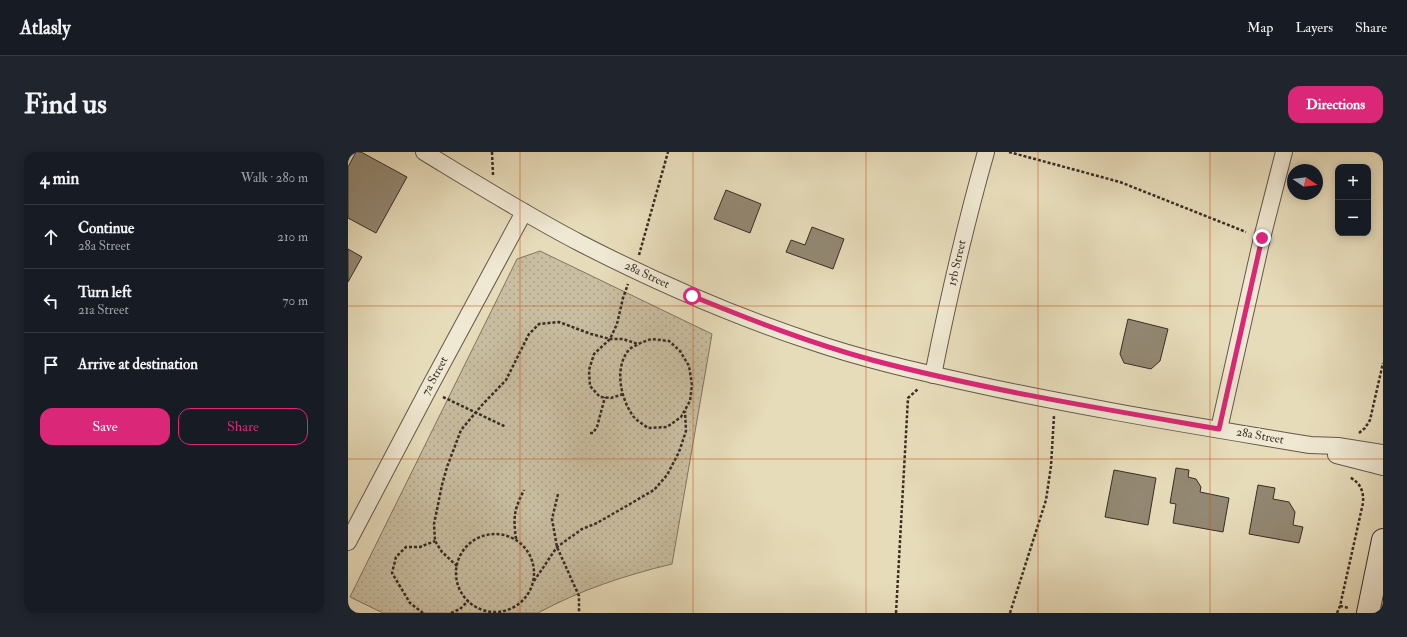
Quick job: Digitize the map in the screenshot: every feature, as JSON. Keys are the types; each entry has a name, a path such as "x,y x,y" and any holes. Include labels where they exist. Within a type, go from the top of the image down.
{"street":[{"name":"28a Street","path":"424,152 524,212 578,242 634,270 751,320 871,360 1055,401 1310,445 1323,451 1383,453"},
{"name":"15b Street","path":"933,375 948,298 966,221 986,152"},
{"path":"1219,429 1262,238 1284,152"},
{"name":"7a Street","path":"348,542 524,212"},
{"name":"28a Street","path":"1343,451 1383,467"},
{"path":"1368,613 1383,540"}],"path":[{"path":"623,394 611,398 600,397 590,386 589,370 594,354 610,338 617,324 623,298 634,270 668,152"},
{"path":"1009,152 1120,182 1262,238"},
{"path":"457,566 442,552 435,541 434,524 442,485 462,430 475,413 506,380 529,334 539,324 559,322 591,334 623,339 638,344"},
{"path":"651,339 668,341 680,351 689,366 692,385 690,401 681,417 667,428 648,428 634,417 625,401 623,394 620,383 621,363 628,350 638,344 651,339"},
{"path":"1337,613 1342,599 1364,497 1360,485 1355,480 1349,476 1338,475 1347,435 1360,432 1368,424 1383,363"},
{"path":"896,613 908,398 933,375"},
{"path":"428,390 506,427"},
{"path":"590,433 593,433 597,426 605,398"},
{"path":"1010,613 1046,500 1051,466 1055,401"},
{"path":"533,582 534,570 531,558 525,548 516,540 504,535 492,534 480,537 469,544 461,554 457,566 457,579 461,591 468,601 480,609 493,612 506,610 518,604 527,594 533,582 557,547 582,529 597,523 654,490 667,474 679,452 686,430 685,411"},
{"path":"516,540 514,523 516,507 524,490"},
{"path":"558,494 552,519 557,547 579,596 579,613"},
{"path":"423,613 410,603 392,573 396,557 406,547 420,547 435,541"},
{"path":"450,613 460,609 468,601"}],"shaded area":[{"path":"540,251 712,334 672,564 638,573 587,590 538,613 383,613 350,597 517,259"}],"building":[{"path":"356,152 361,152 407,177 376,233 348,218 348,167"},
{"path":"726,190 761,204 750,233 714,219"},
{"path":"812,227 844,239 833,269 786,252 791,240 805,245"},
{"path":"348,249 362,257 348,282"},
{"path":"1128,319 1168,329 1160,361 1151,369 1124,363 1120,354"},
{"path":"1176,468 1189,470 1188,477 1196,479 1201,487 1200,492 1229,498 1223,532 1173,523 1176,504 1170,503"},
{"path":"1114,470 1156,478 1148,525 1105,517"},
{"path":"1258,485 1275,488 1273,499 1289,502 1295,512 1293,525 1303,527 1299,543 1249,534"}],"route":[{"path":"692,296 751,320 871,360 1055,401 1219,429 1262,238"}]}
